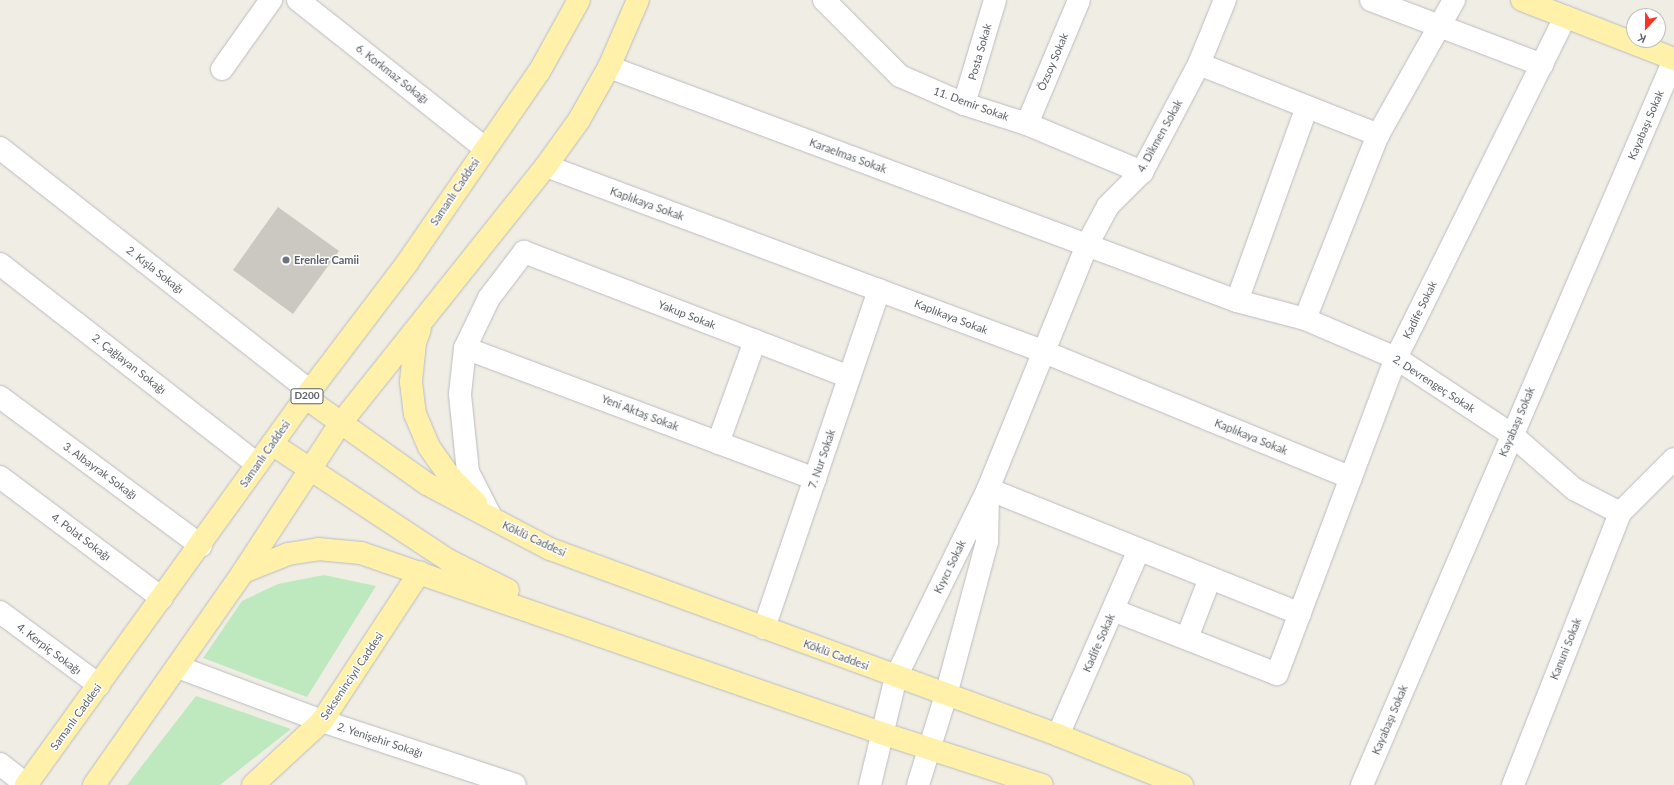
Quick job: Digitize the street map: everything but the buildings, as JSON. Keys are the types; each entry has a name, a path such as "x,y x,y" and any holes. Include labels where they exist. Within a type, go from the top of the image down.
{"main road":[{"name":"Samanlı Caddesi","path":"26,785 201,546 257,464 308,394 407,263 485,148 539,72 579,0"},
{"path":"94,785 243,572 340,424 546,166 579,120 609,66 638,0"},
{"path":"1522,0 1674,60"},
{"path":"424,320 415,343 411,382 415,414 428,447 450,477 493,519"},
{"name":"Köklü Caddesi","path":"308,394 340,424 427,484 550,549 896,677 1058,735 1182,785"},
{"path":"272,444 448,560 590,631"},
{"path":"243,572 288,554 318,549 361,553 420,572 881,733 1041,785"},
{"name":"Sekseninciyıl Caddesi","path":"253,785 322,721 420,572"}],"street":[{"path":"222,69 271,0"},
{"name":"6. Korkmaz Sokağı","path":"298,0 485,148"},
{"name":"11. Demir Sokak","path":"824,0 900,76 964,104 1027,124 1142,172"},
{"name":"Posta Sokak","path":"964,104 995,0"},
{"name":"Özsoy Sokak","path":"1027,124 1079,0"},
{"name":"4. Dikmen Sokak","path":"1042,351 1087,244 1108,206 1142,172 1199,64 1225,0"},
{"path":"1371,0 1542,65"},
{"path":"1304,319 1378,136 1441,27 1454,0"},
{"name":"Kadife Sokak","path":"1187,638 1277,674 1396,358 1565,17"},
{"name":"Kayabaşı Sokak","path":"1362,785 1674,60"},
{"path":"1199,64 1378,136"},
{"name":"Karaelmas Sokak","path":"609,66 1087,244"},
{"path":"1237,301 1307,107"},
{"name":"2. Kışla Sokağı","path":"0,148 308,394"},
{"name":"Kaplıkaya Sokak","path":"546,166 1042,351 1351,478"},
{"name":"2. Devrengeç Sokak","path":"1087,244 1237,301 1304,319 1396,358 1512,434 1574,489 1620,512"},
{"name":"Yakup Sokak","path":"465,348 489,298 524,252 850,377"},
{"name":"2. Çağlayan Sokağı","path":"0,264 257,464"},
{"name":"7. Nur Sokak","path":"764,628 879,290"},
{"path":"718,443 755,341"},
{"path":"465,348 460,394 468,472 493,519"},
{"name":"Yeni Aktaş Sokak","path":"465,348 815,479"},
{"name":"Kıyıcı Sokak","path":"870,785 881,733 896,677 988,489 1042,351"},
{"name":"3. Albayrak Sokağı","path":"0,397 201,546"},
{"path":"1620,512 1674,459"},
{"name":"4. Polat Sokağı","path":"0,477 162,598"},
{"path":"918,785 946,695 987,542 988,489 1300,614"},
{"name":"Kanuni Sokak","path":"1513,785 1620,512"},
{"name":"Kadife Sokak","path":"1058,735 1138,550"},
{"path":"1113,610 1187,638 1210,578"},
{"name":"4. Kerpiç Sokağı","path":"0,612 99,685"},
{"name":"2. Yenişehir Sokağı","path":"178,667 322,721 515,785"},
{"path":"0,764 26,785"},
{"path":"1011,785 1041,785"}],"green space":[{"path":"324,575 376,586 307,697 203,658 242,601 278,584"},
{"path":"196,696 291,729 220,785 127,785"}],"place":[{"name":"Erenler Camii","path":"286,260"}]}
